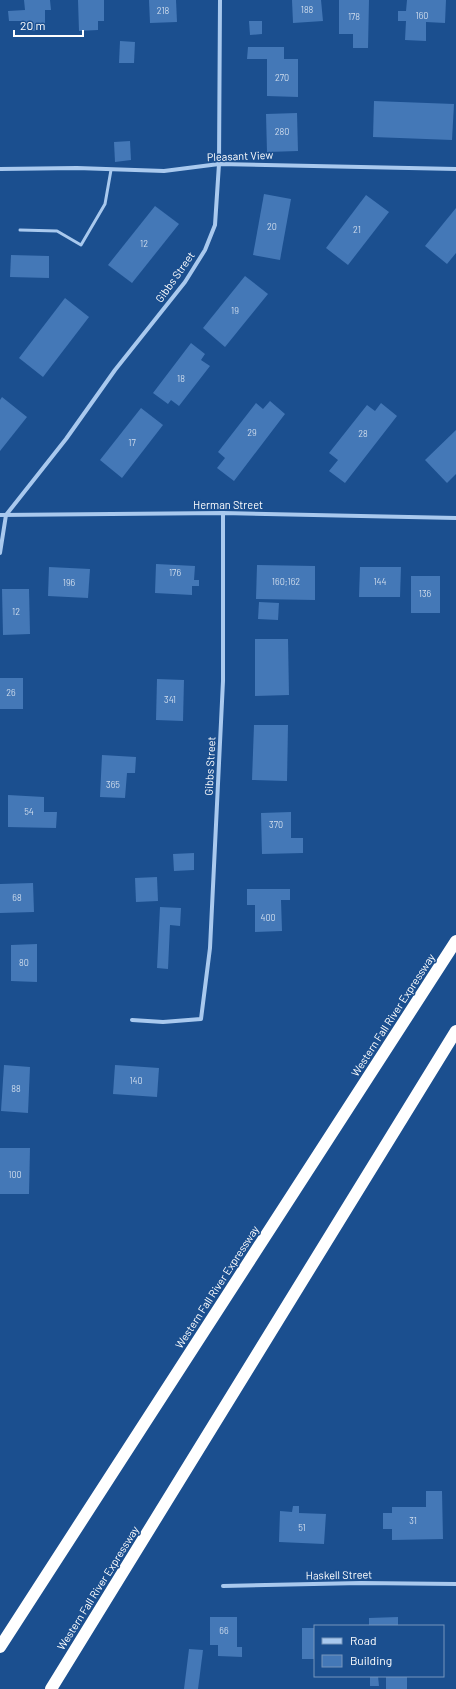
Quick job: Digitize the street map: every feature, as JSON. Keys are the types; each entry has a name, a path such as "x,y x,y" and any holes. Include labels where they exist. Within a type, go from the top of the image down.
{"highway":[{"name":"Western Fall River Expressway","path":"0,1647 456,941"},
{"name":"Western Fall River Expressway","path":"51,1689 456,1031"}],"street":[{"name":"Gibbs Street","path":"6,515 66,439 115,370 185,282 205,250 215,225 220,164 220,0"},
{"name":"Pleasant View","path":"0,169 76,168 164,172 220,164 456,169"},
{"name":"Gibbs Street","path":"132,1020 163,1022 201,1019 210,948 222,689 223,513"},
{"name":"Herman Street","path":"0,515 223,513 456,518"},
{"path":"0,553 6,515"},
{"name":"Haskell Street","path":"223,1586 361,1583 456,1584"}],"lane":[{"path":"20,230 57,231 80,246 106,204 111,170"}],"building":[{"path":"24,0 50,0 51,10 45,10 45,30 25,31 24,21 9,21 8,11 25,10"},
{"path":"78,0 104,0 104,21 98,21 98,30 79,31"},
{"path":"149,0 176,0 177,22 150,23"},
{"path":"292,0 321,0 323,21 293,23"},
{"path":"339,0 369,0 368,48 353,48 353,34 339,34"},
{"path":"407,0 446,0 445,23 426,22 426,41 405,40 406,21 398,21 398,11 406,11"},
{"path":"249,21 262,21 262,34 250,35"},
{"path":"120,41 135,42 134,63 119,63"},
{"path":"248,47 284,47 284,59 298,59 298,97 267,96 267,59 247,59"},
{"path":"374,101 454,104 452,140 373,137"},
{"path":"297,113 298,151 267,152 266,114"},
{"path":"130,141 131,160 115,162 114,142"},
{"path":"264,194 291,199 280,260 253,255"},
{"path":"366,195 389,212 348,265 326,248"},
{"path":"155,206 179,224 132,283 108,265"},
{"path":"456,208 456,253 447,264 425,246"},
{"path":"11,255 49,256 49,278 10,277"},
{"path":"245,276 268,294 225,347 203,328"},
{"path":"65,298 89,317 43,377 19,358"},
{"path":"191,343 205,354 201,360 210,366 179,406 171,400 168,404 153,393"},
{"path":"2,397 27,417 0,451 0,400"},
{"path":"270,401 285,414 234,481 217,468 225,458 218,452 256,403 263,409"},
{"path":"381,403 397,416 345,483 329,471 338,460 329,453 367,405 375,411"},
{"path":"141,408 163,425 122,478 100,460"},
{"path":"456,430 456,474 447,483 425,460"},
{"path":"156,564 195,566 194,580 199,580 199,586 192,586 192,595 155,593"},
{"path":"257,565 315,566 315,600 256,599"},
{"path":"49,567 90,569 88,598 48,596"},
{"path":"360,567 401,567 400,597 359,597"},
{"path":"411,576 440,576 440,613 411,613"},
{"path":"2,589 29,589 30,634 3,635"},
{"path":"259,602 279,603 278,620 258,619"},
{"path":"255,639 288,639 289,695 255,696"},
{"path":"0,678 23,678 23,709 0,709"},
{"path":"157,679 184,680 183,721 156,720"},
{"path":"254,725 288,725 287,781 252,780"},
{"path":"102,755 136,757 135,773 127,773 125,798 100,797"},
{"path":"8,795 44,797 44,812 57,812 56,828 8,827"},
{"path":"291,812 291,838 303,838 303,853 262,854 261,813"},
{"path":"194,853 194,870 174,871 173,854"},
{"path":"157,877 158,901 136,902 135,878"},
{"path":"33,883 34,912 0,913 0,884"},
{"path":"247,889 290,889 290,900 281,900 282,931 255,932 255,905 247,905"},
{"path":"160,907 181,908 180,926 170,925 168,969 157,968"},
{"path":"37,944 37,982 11,981 11,945"},
{"path":"4,1065 30,1067 28,1113 1,1111"},
{"path":"115,1065 159,1068 157,1097 113,1094"},
{"path":"0,1148 30,1148 29,1194 0,1194"},
{"path":"426,1491 442,1491 443,1539 392,1540 392,1529 383,1529 383,1513 392,1513 392,1507 426,1507"},
{"path":"293,1506 299,1506 299,1513 326,1514 324,1544 279,1542 280,1511 292,1512"},
{"path":"210,1617 237,1617 237,1647 242,1647 242,1657 218,1656 218,1645 210,1645"},
{"path":"398,1617 398,1625 369,1625 369,1618"},
{"path":"302,1628 314,1628 314,1659 302,1659"},
{"path":"189,1649 203,1650 198,1689 184,1689"},
{"path":"370,1677 378,1677 379,1686 370,1686"},
{"path":"386,1677 407,1677 407,1689 386,1689"}]}
